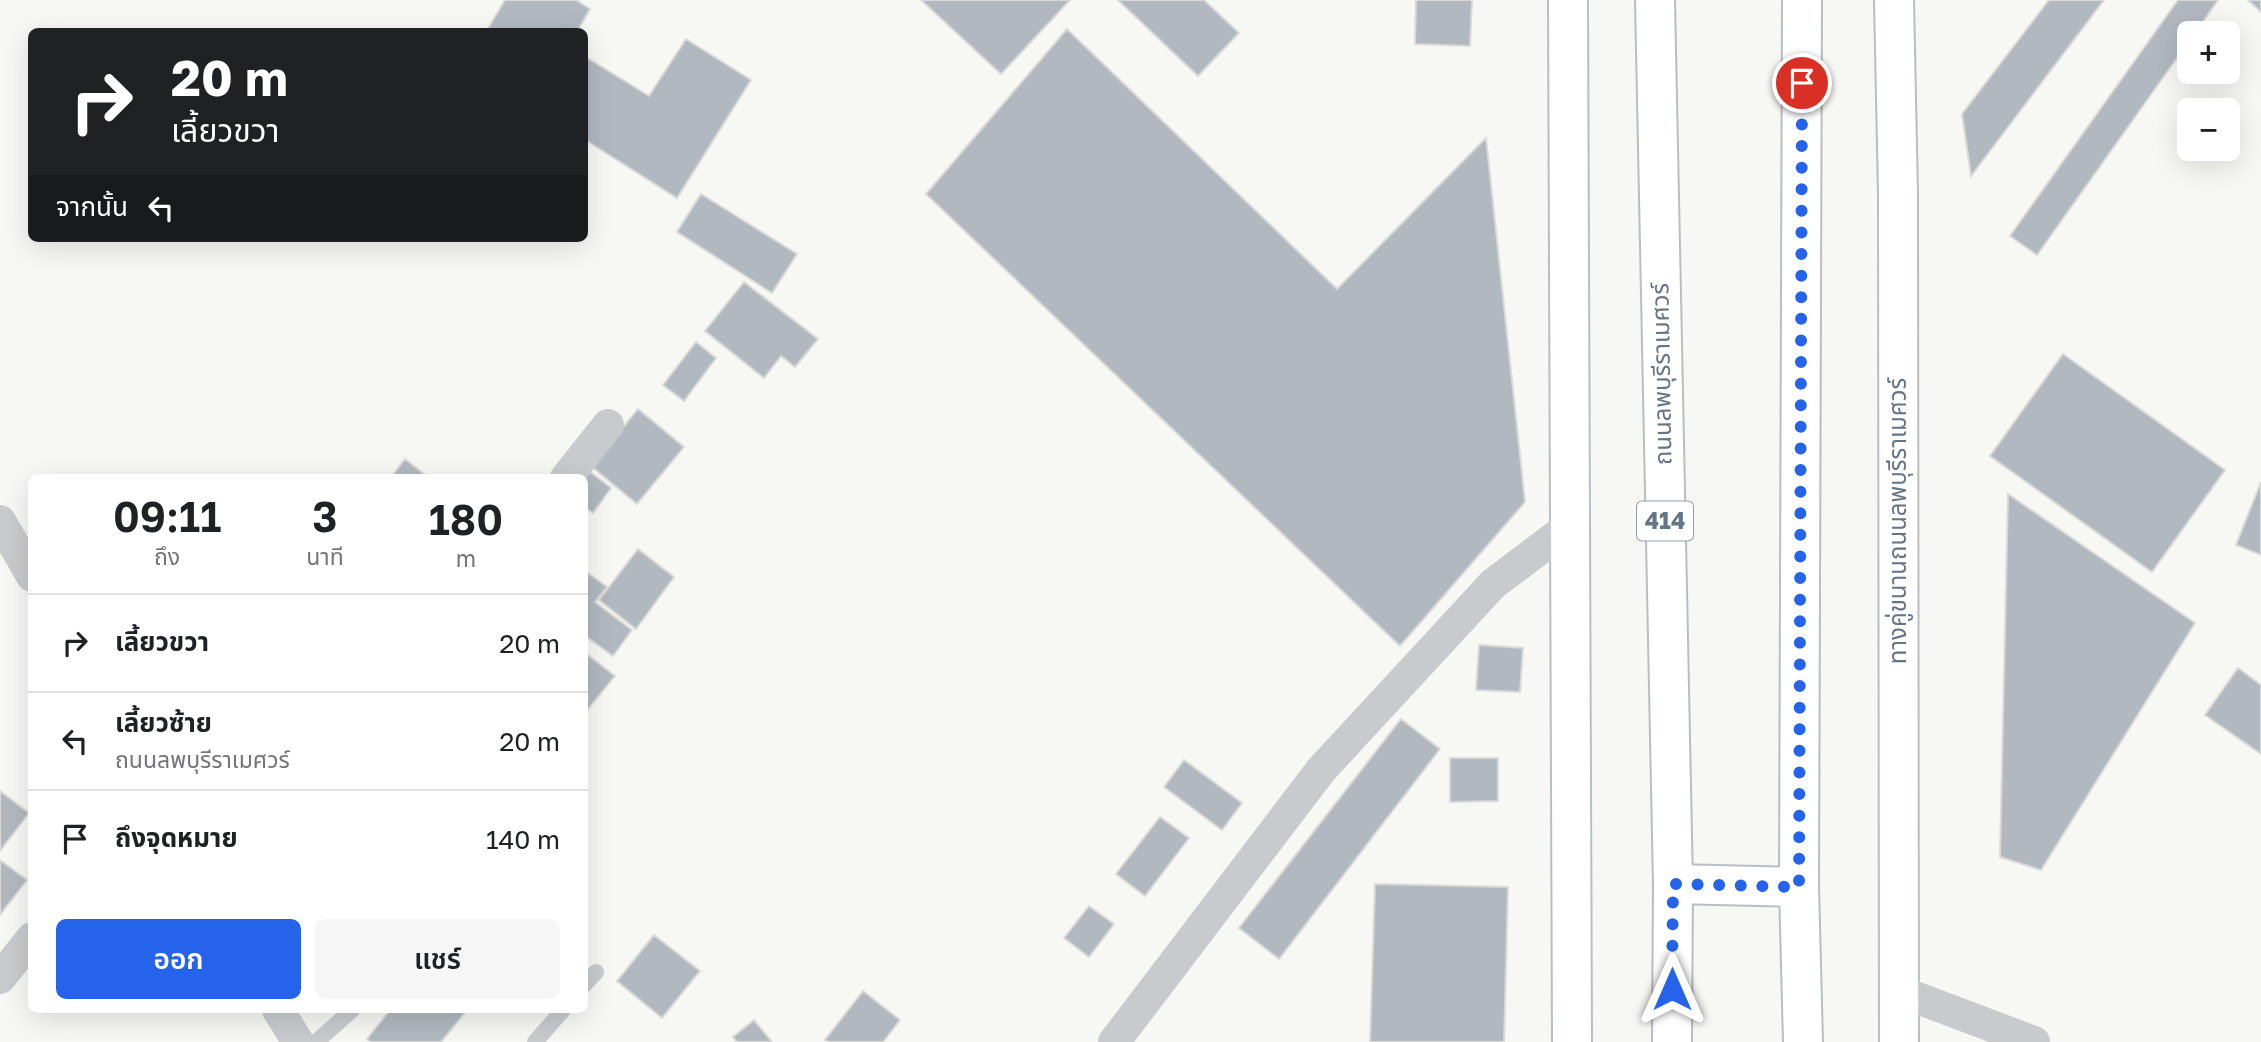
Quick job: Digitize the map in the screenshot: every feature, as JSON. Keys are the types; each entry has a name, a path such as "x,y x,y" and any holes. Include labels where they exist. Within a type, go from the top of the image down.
{"main road":[{"path":"1568,0 1572,1042"},
{"path":"1648,0 1655,65"},
{"name":"ถนนลพบุรีราเมศวร์","path":"1655,0 1673,884 1672,1042"},
{"path":"1802,0 1799,887 1802,1042"},
{"name":"ทางคู่ขนานถนนลพบุรีราเมศวร์","path":"1894,0 1898,194 1899,1042"},
{"path":"1673,884 1799,887"}],"street":[{"path":"569,474 608,425"},
{"path":"0,521 28,569"},
{"path":"1114,1042 1321,770 1493,584 1570,526"},
{"path":"0,978 28,943"},
{"path":"1899,991 2034,1042"},
{"path":"280,1013 298,1042"}],"lane":[{"path":"588,980 596,971"},
{"path":"316,1042 349,1013"},
{"path":"535,1042 560,1013"}],"building":[{"path":"505,0 576,0 590,9 579,28 488,28"},
{"path":"921,0 1070,0 1001,74"},
{"path":"1118,0 1204,0 1239,33 1198,76"},
{"path":"1416,0 1472,0 1470,46 1415,44"},
{"path":"2049,0 2104,0 1971,176 1962,114"},
{"path":"2178,0 2218,0 2203,21 2177,21 2177,58 2037,255 2010,236"},
{"path":"2248,0 2261,0 2261,12"},
{"path":"1067,29 1337,289 1486,138 1525,502 1400,646 926,194"},
{"path":"686,39 751,80 677,198 588,142 588,58 649,96"},
{"path":"701,194 797,254 772,293 677,232"},
{"path":"744,282 818,339 795,367 781,356 764,378 705,331"},
{"path":"696,342 716,358 684,401 663,385"},
{"path":"2063,354 2225,470 2152,572 1990,456"},
{"path":"638,409 684,447 637,504 591,466"},
{"path":"405,459 424,474 394,474"},
{"path":"589,471 611,488 593,513 588,510"},
{"path":"2261,482 2261,555 2236,545"},
{"path":"2008,494 2195,623 2041,870 2000,857"},
{"path":"638,549 674,577 636,629 599,600"},
{"path":"588,573 607,587 595,602 632,630 613,656 588,638"},
{"path":"1479,645 1523,648 1520,692 1476,690"},
{"path":"588,655 615,676 588,709"},
{"path":"2238,668 2261,685 2261,754 2205,715"},
{"path":"1401,719 1440,749 1279,959 1239,928"},
{"path":"1450,758 1498,758 1498,801 1450,802"},
{"path":"1184,760 1242,803 1222,830 1164,787"},
{"path":"0,791 28,814 0,851"},
{"path":"1160,817 1189,838 1145,896 1116,874"},
{"path":"0,860 27,880 0,915"},
{"path":"1375,884 1508,887 1504,1042 1370,1042"},
{"path":"1089,906 1114,924 1089,957 1064,938"},
{"path":"654,935 700,971 662,1018 617,981"},
{"path":"863,991 900,1020 883,1042 825,1040"},
{"path":"388,1013 465,1013 441,1042 371,1042 367,1039"},
{"path":"754,1020 772,1042 737,1042 733,1037"}],"route":[{"path":"1672,989 1673,884 1799,887 1802,83"}]}
